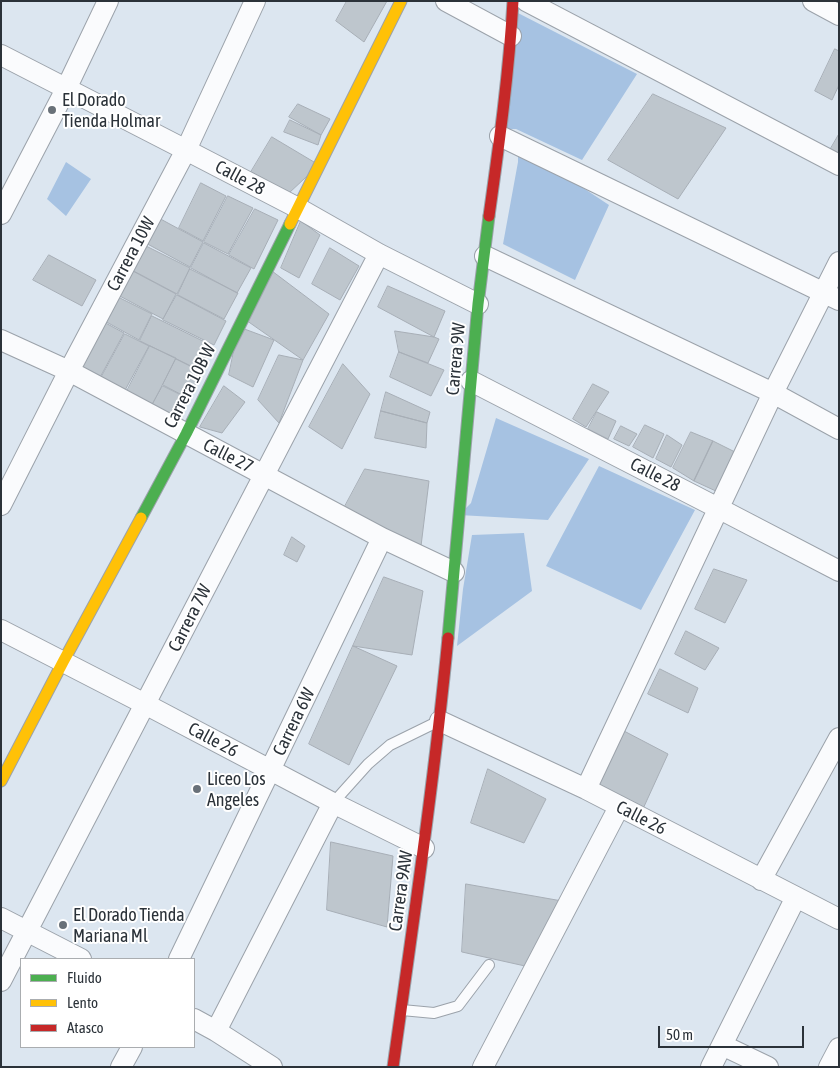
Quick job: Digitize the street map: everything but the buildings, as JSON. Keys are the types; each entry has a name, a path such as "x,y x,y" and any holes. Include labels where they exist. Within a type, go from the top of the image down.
{"main road":[{"name":"Carrera 10B W","path":"1,782 63,662 186,434 401,1"},
{"name":"Carrera 9W","path":"440,721 478,304 500,136 513,1"},
{"name":"Carrera 9AW","path":"393,1067 440,721"}],"street":[{"path":"1,214 66,89 108,1"},
{"name":"Carrera 10W","path":"1,505 69,371 186,150 255,1"},
{"path":"446,1 511,36"},
{"path":"526,1 839,166"},
{"name":"Calle 28","path":"1,55 298,208 379,254 478,304"},
{"path":"500,136 831,296"},
{"name":"Carrera 7W","path":"1,981 379,254"},
{"path":"485,256 773,393 839,429"},
{"path":"586,789 773,393 831,296 839,262"},
{"name":"Calle 27","path":"1,340 69,371 382,538 454,572"},
{"name":"Calle 28","path":"471,381 839,572"},
{"name":"Carrera 6W","path":"179,958 382,538"},
{"name":"Calle 26","path":"1,630 333,803 424,848"},
{"name":"Calle 26","path":"440,721 586,789 839,919"},
{"path":"761,880 838,739"},
{"path":"216,1031 333,803"},
{"path":"482,1067 619,806"},
{"path":"711,1067 796,897"},
{"path":"1,918 78,958"},
{"path":"195,1020 272,1067"},
{"path":"722,1045 768,1067"},
{"path":"121,1067 131,1048"},
{"path":"829,1067 839,1048"}],"lane":[{"path":"333,803 368,764 390,745 440,721"},
{"path":"401,1010 434,1013 458,1006 489,965"}],"shaded area":[{"path":"516,12 637,74 582,160 516,129 503,129"},
{"path":"518,145 609,205 575,280 503,244 518,162"},
{"path":"66,162 91,179 66,216 47,199"},
{"path":"496,418 589,459 548,520 459,515 471,503"},
{"path":"599,466 695,510 641,610 546,566"},
{"path":"524,533 532,591 457,646 463,589 472,535"}],"traffic: fast":[{"path":"448,638 478,304 489,216"},
{"path":"141,518 186,434 290,224"}],"traffic: slow":[{"path":"290,224 401,1"},
{"path":"1,781 141,518"}],"traffic: jam":[{"path":"489,216 500,136 513,1"},
{"path":"393,1067 430,799 448,638"}],"place":[{"name":"El Dorado Tienda Holmar","path":"52,110"},
{"name":"Liceo Los Angeles","path":"197,789"},
{"name":"El Dorado Tienda Mariana Ml","path":"63,925"}]}
